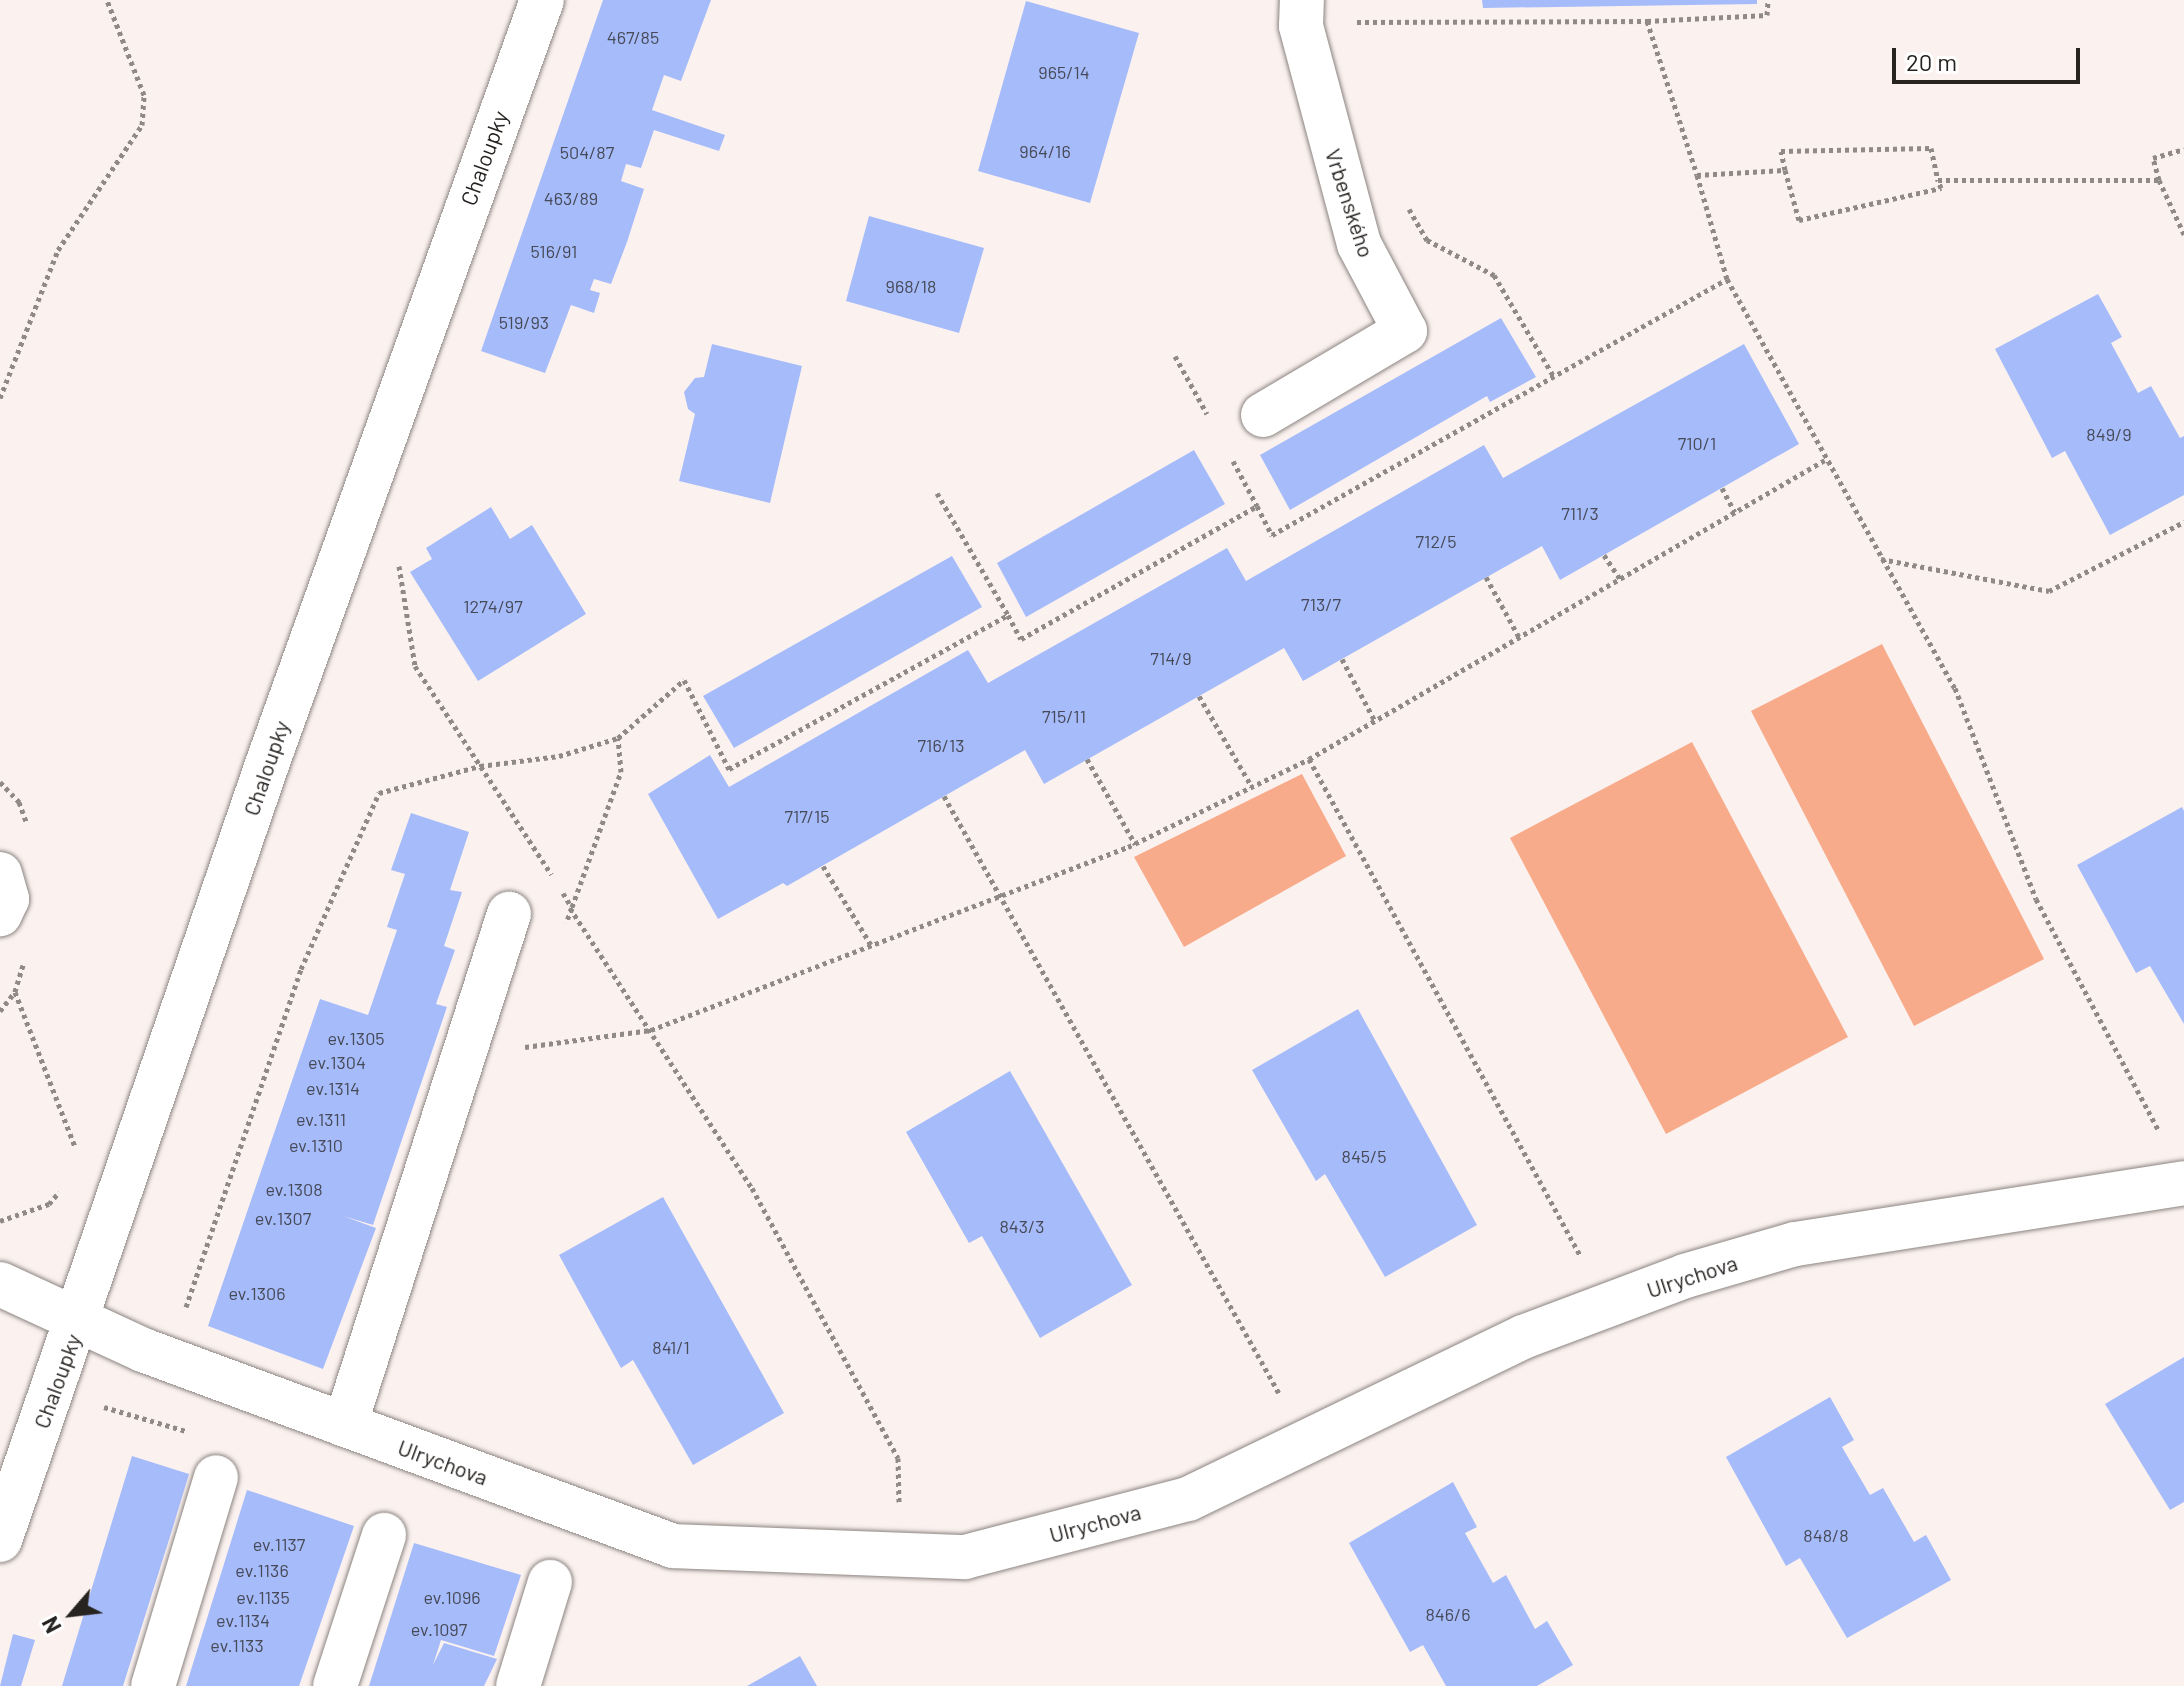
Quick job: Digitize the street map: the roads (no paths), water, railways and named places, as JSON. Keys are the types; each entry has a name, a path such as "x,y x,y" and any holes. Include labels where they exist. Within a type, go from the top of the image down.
{"street":[{"name":"Chaloupky","path":"0,1540 542,0"},
{"name":"Vrbenského","path":"1263,415 1405,331 1359,244 1301,26 1302,0"},
{"path":"0,874 7,899 0,914"},
{"path":"345,1425 509,914"},
{"name":"Ulrychova","path":"0,1284 78,1321 345,1425 673,1546 965,1557 1188,1499 1523,1337 1685,1276 1795,1244 2184,1183"},
{"path":"153,1686 216,1477"},
{"path":"335,1686 384,1535"},
{"path":"518,1686 550,1582"}]}
